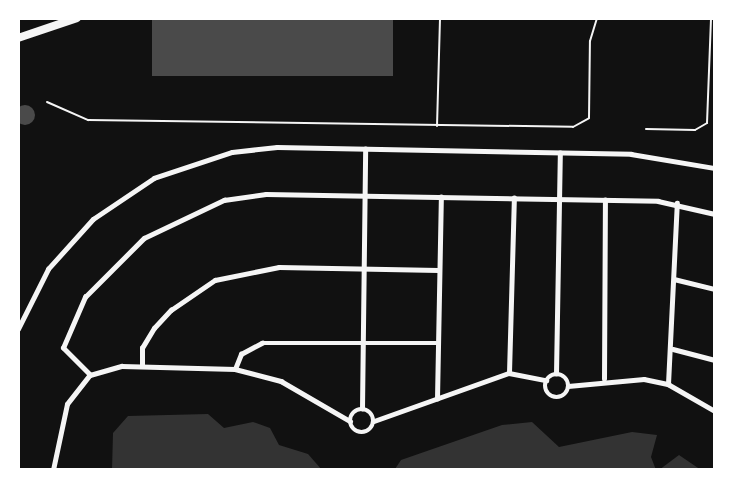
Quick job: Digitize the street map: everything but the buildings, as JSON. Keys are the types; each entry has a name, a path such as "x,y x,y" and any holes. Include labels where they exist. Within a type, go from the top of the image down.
{"main road":[{"path":"18,38 76,18"}],"street":[{"path":"350,421 362,410 365,149"},
{"path":"18,329 68,243 153,178 232,152 365,149 560,153 671,158 715,168"},
{"path":"560,153 556,374 568,386"},
{"path":"90,375 67,357 63,338 97,282 144,238 224,200 365,195 605,200 677,203 715,214"},
{"path":"437,399 441,197"},
{"path":"509,373 514,198"},
{"path":"604,379 605,200"},
{"path":"668,384 673,349 677,203"},
{"path":"142,364 142,348 154,328 171,310 216,280 279,267 438,270"},
{"path":"674,279 715,289"},
{"path":"235,369 241,354 262,342 437,342"},
{"path":"673,349 715,360"},
{"path":"53,470 59,422 90,375 142,364 235,369 281,381 350,421 362,433 374,421 509,373 546,380 556,374"},
{"path":"568,386 604,379 668,384 715,411"},
{"path":"546,380 552,396 563,396 568,386"},
{"path":"362,410 374,421"}],"lane":[{"path":"437,126 440,18"},
{"path":"47,102 88,120 573,127 586,122 597,18"},
{"path":"646,129 694,130 706,123 711,18"}],"shaded area":[{"path":"208,414 224,428 253,422 270,428 279,445 308,454 322,470 112,470 113,433 128,416"},
{"path":"532,422 559,447 632,432 657,435 651,457 656,470 395,469 401,460 502,425"},
{"path":"679,455 701,470 659,470"}]}
